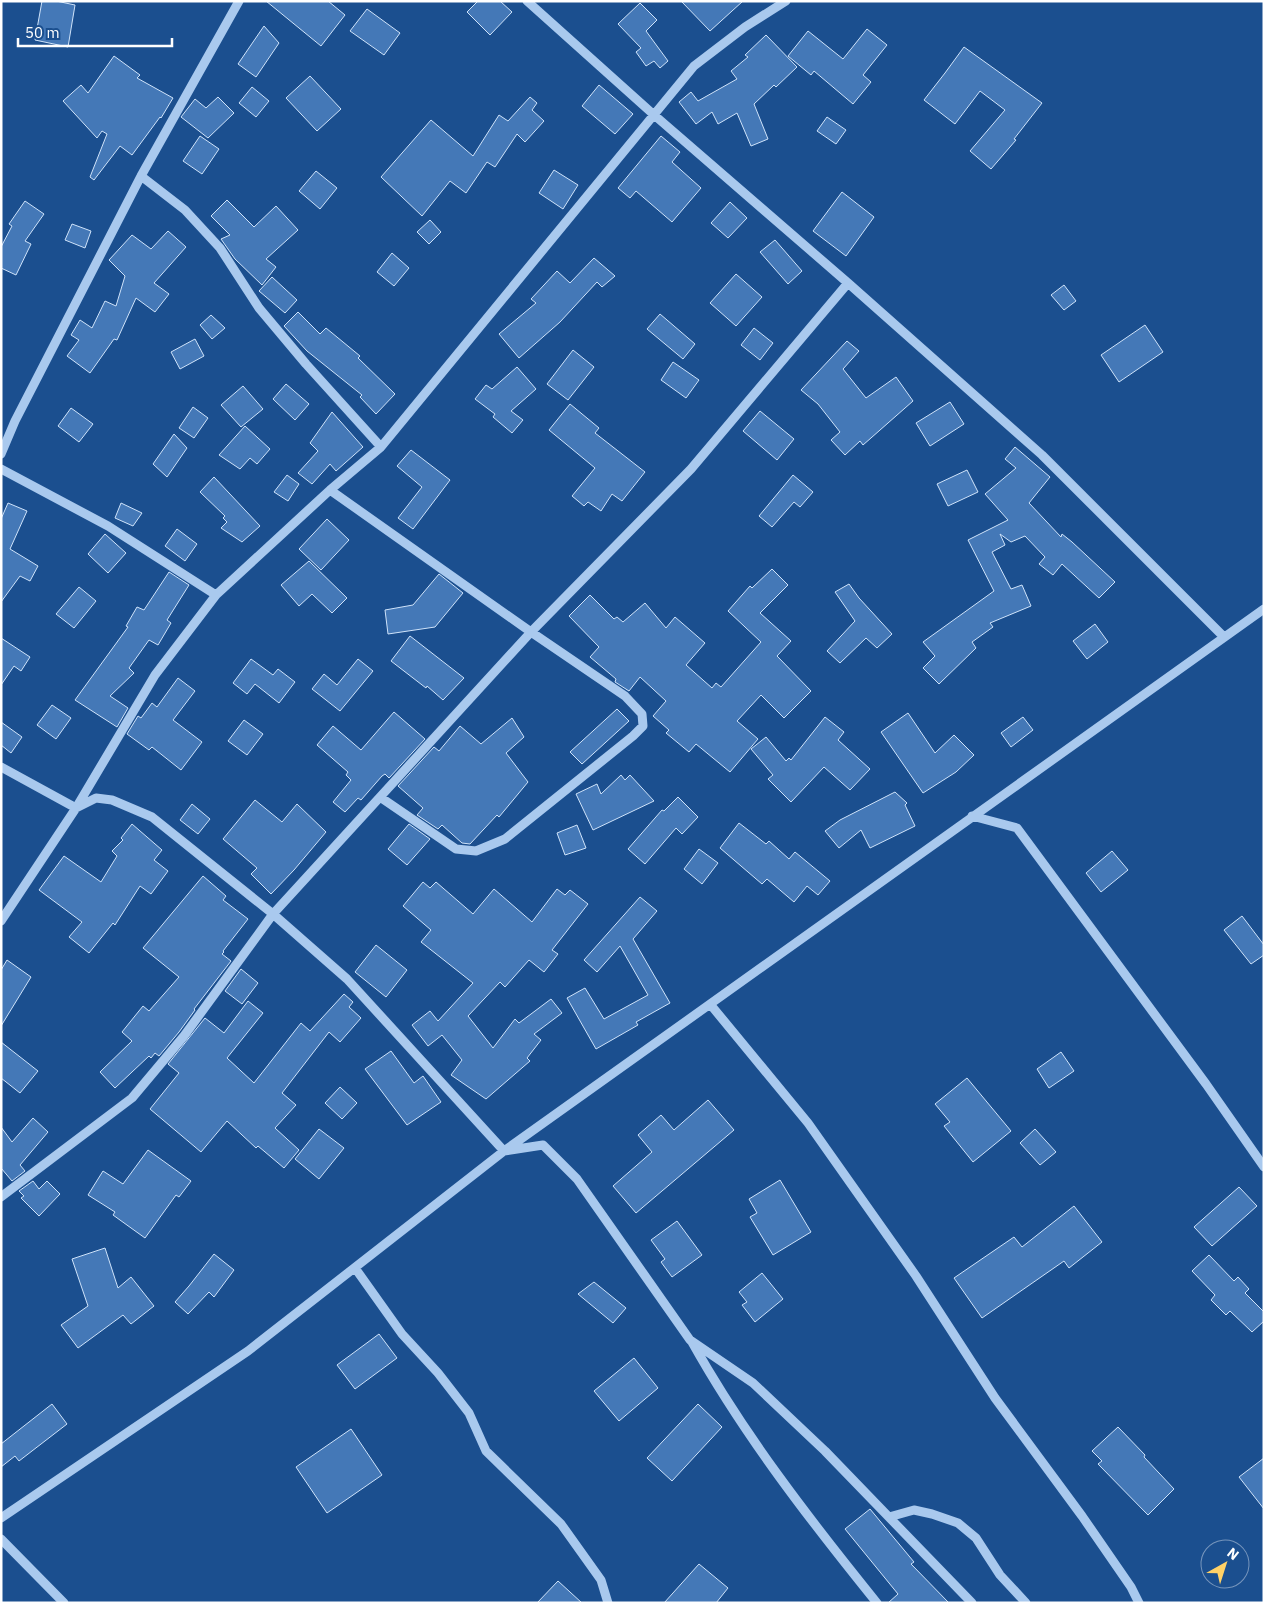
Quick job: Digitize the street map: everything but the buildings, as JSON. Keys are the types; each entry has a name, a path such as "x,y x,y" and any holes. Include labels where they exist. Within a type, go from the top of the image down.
{"street":[{"path":"1,454 15,420 141,176 239,1"},
{"path":"527,1 1042,455 1224,637"},
{"path":"1,922 76,808 155,675 216,595 330,490 381,447 694,66 746,27 786,1"},
{"path":"141,176 185,210 220,248 259,308 306,364 381,447"},
{"path":"1,1197 132,1098 184,1036 273,914 531,632 691,469 848,283"},
{"path":"1,469 108,526 216,595"},
{"path":"330,490 625,696 642,714 643,726 633,736 504,839 476,851 456,849 380,797"},
{"path":"1,1518 248,1351 504,1151 1264,609"},
{"path":"1,767 76,808"},
{"path":"76,808 96,798 112,800 152,817 273,914 347,979 504,1151"},
{"path":"972,816 1017,828 1206,1084 1264,1167"},
{"path":"710,1004 808,1123 916,1276 995,1398 1082,1516 1139,1603"},
{"path":"504,1151 543,1145 570,1172 690,1340 753,1439 817,1528 877,1603"},
{"path":"355,1268 402,1334 438,1373 469,1413 486,1451 561,1524 601,1580 608,1603"},
{"path":"690,1340 753,1383 825,1451 972,1603"},
{"path":"889,1516 914,1510 958,1523 976,1538 1000,1575 1026,1603"},
{"path":"1,1539 64,1603"}]}
